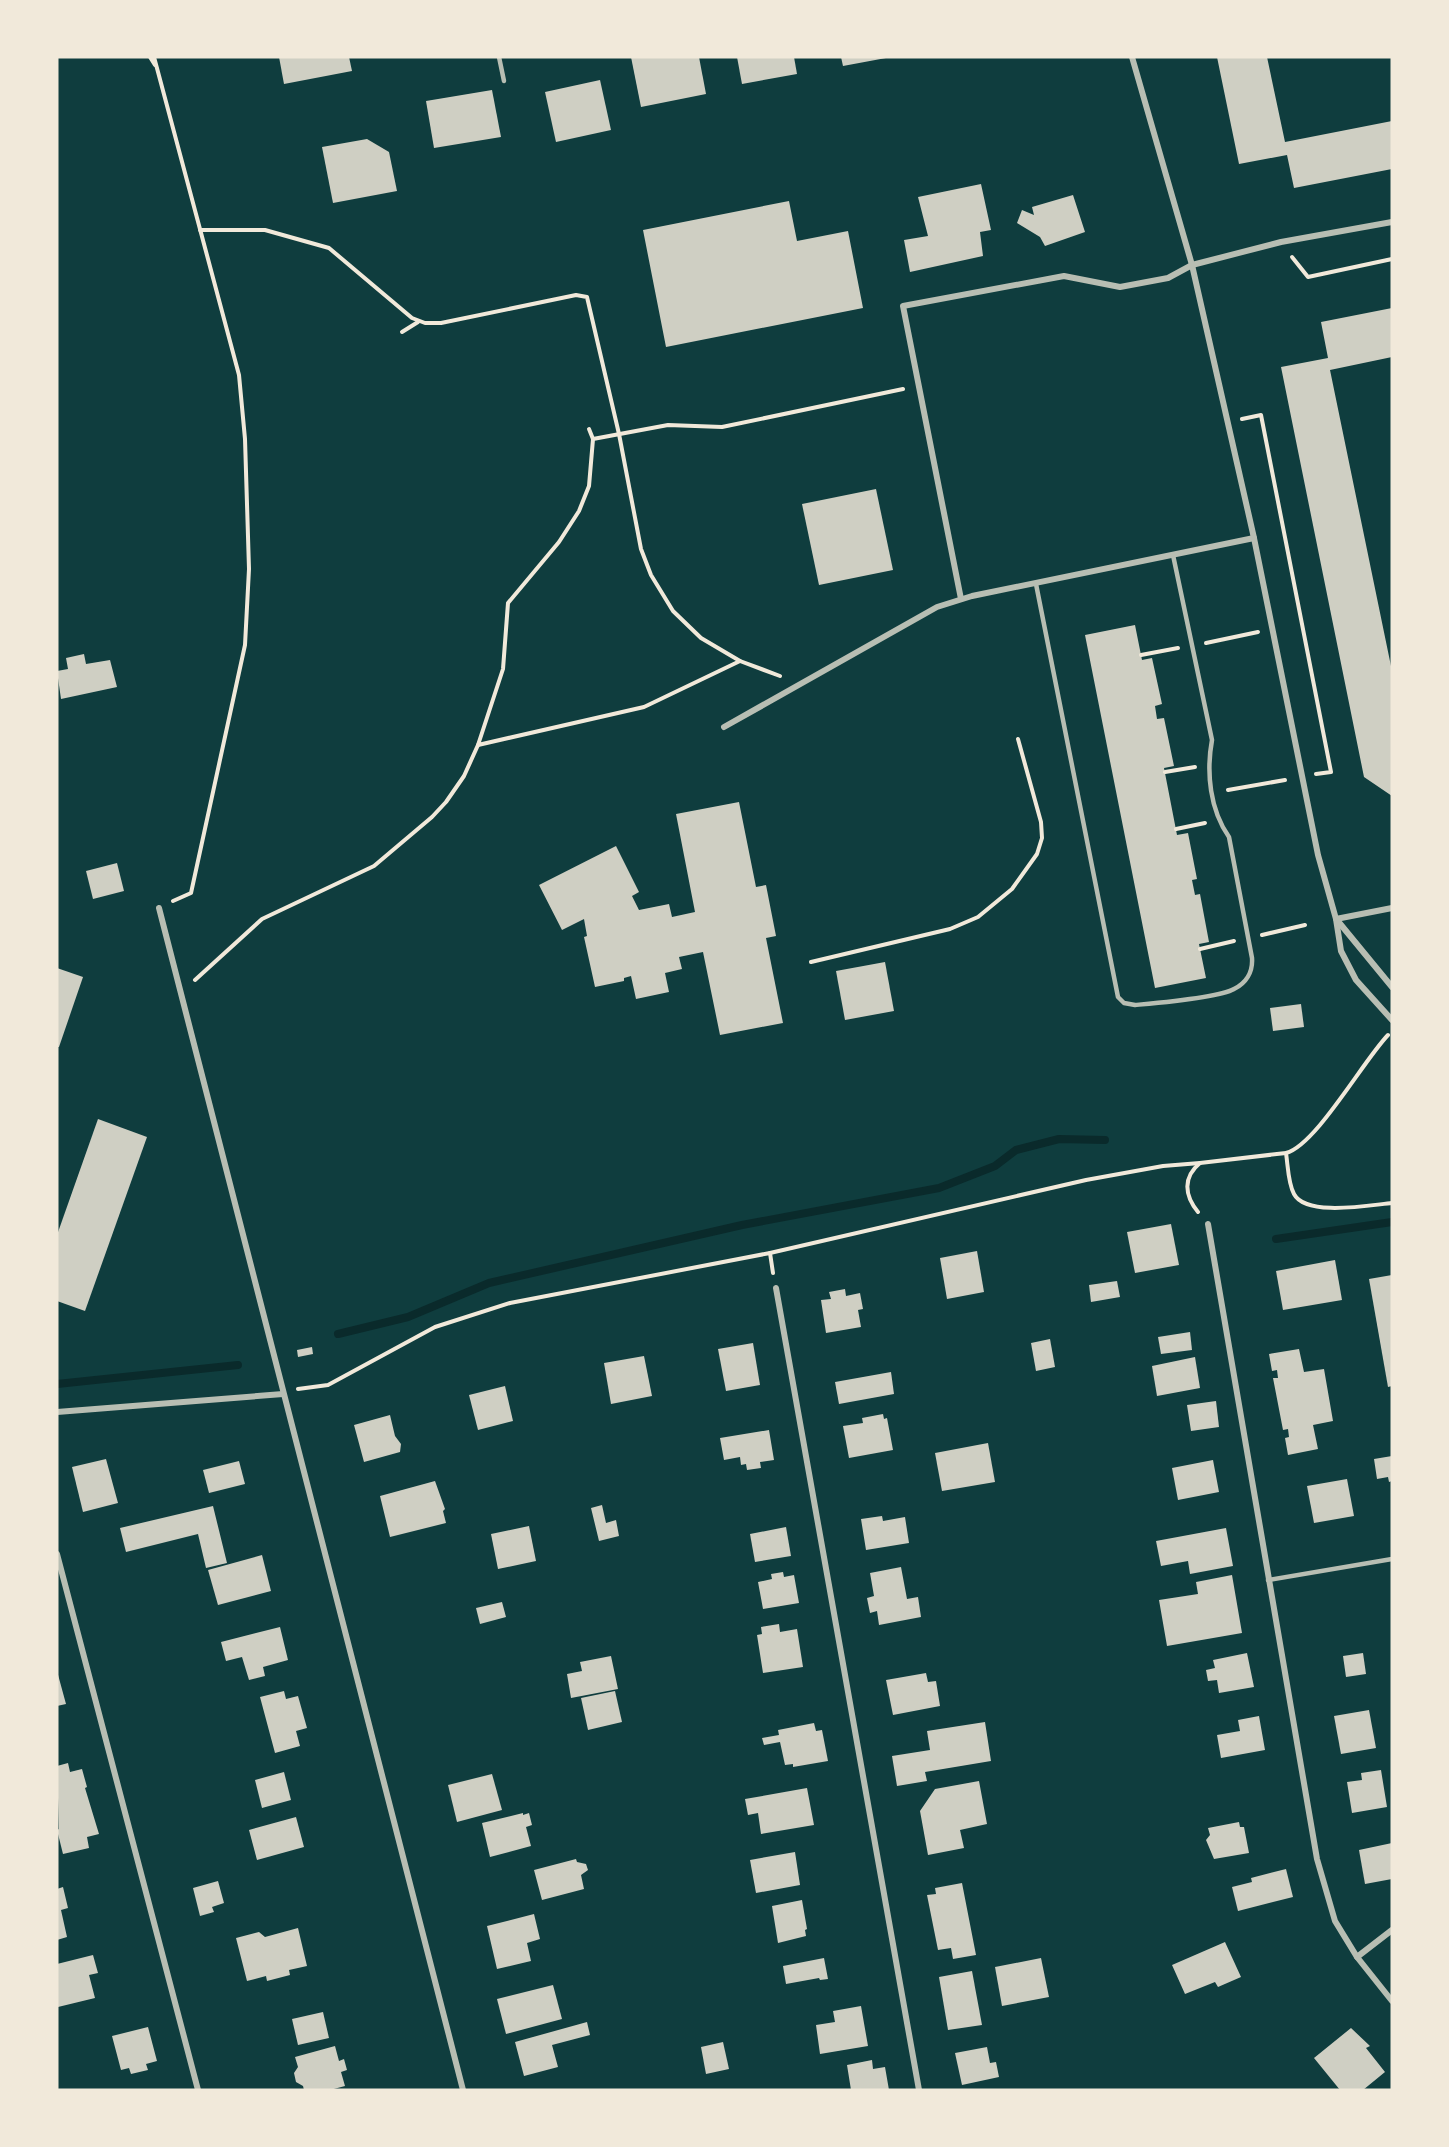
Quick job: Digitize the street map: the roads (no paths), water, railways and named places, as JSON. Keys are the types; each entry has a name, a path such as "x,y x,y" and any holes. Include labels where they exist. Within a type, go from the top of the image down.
{"street":[{"path":"1132,57 1192,265 1254,538 1318,855 1336,920 1337,934 1346,963 1356,980 1392,1020"},
{"path":"961,599 903,306 1064,276 1120,287 1168,278 1192,265 1281,242 1392,222"},
{"path":"724,727 917,616 961,599 1254,538"},
{"path":"159,908 463,2090"},
{"path":"1336,920 1392,908"},
{"path":"1336,920 1392,987"},
{"path":"1208,1224 1317,1859 1335,1921 1357,1957 1392,2001"},
{"path":"776,1288 919,2090"},
{"path":"57,1412 283,1394"},
{"path":"57,1554 198,2090"},
{"path":"1357,1957 1392,1930"}],"lane":[{"path":"499,57 504,81"},
{"path":"1036,584 1118,997 1124,1003 1139,1005 1227,992 1239,986 1250,974 1252,958 1229,837 1218,821 1208,765 1212,740 1173,555"},
{"path":"1268,1580 1392,1559"}],"waterway":[{"path":"338,1334 408,1317 489,1283 742,1225 939,1188 995,1166 1016,1150 1059,1139 1105,1140"},
{"path":"1276,1239 1392,1222"},
{"path":"57,1384 238,1365"}]}
